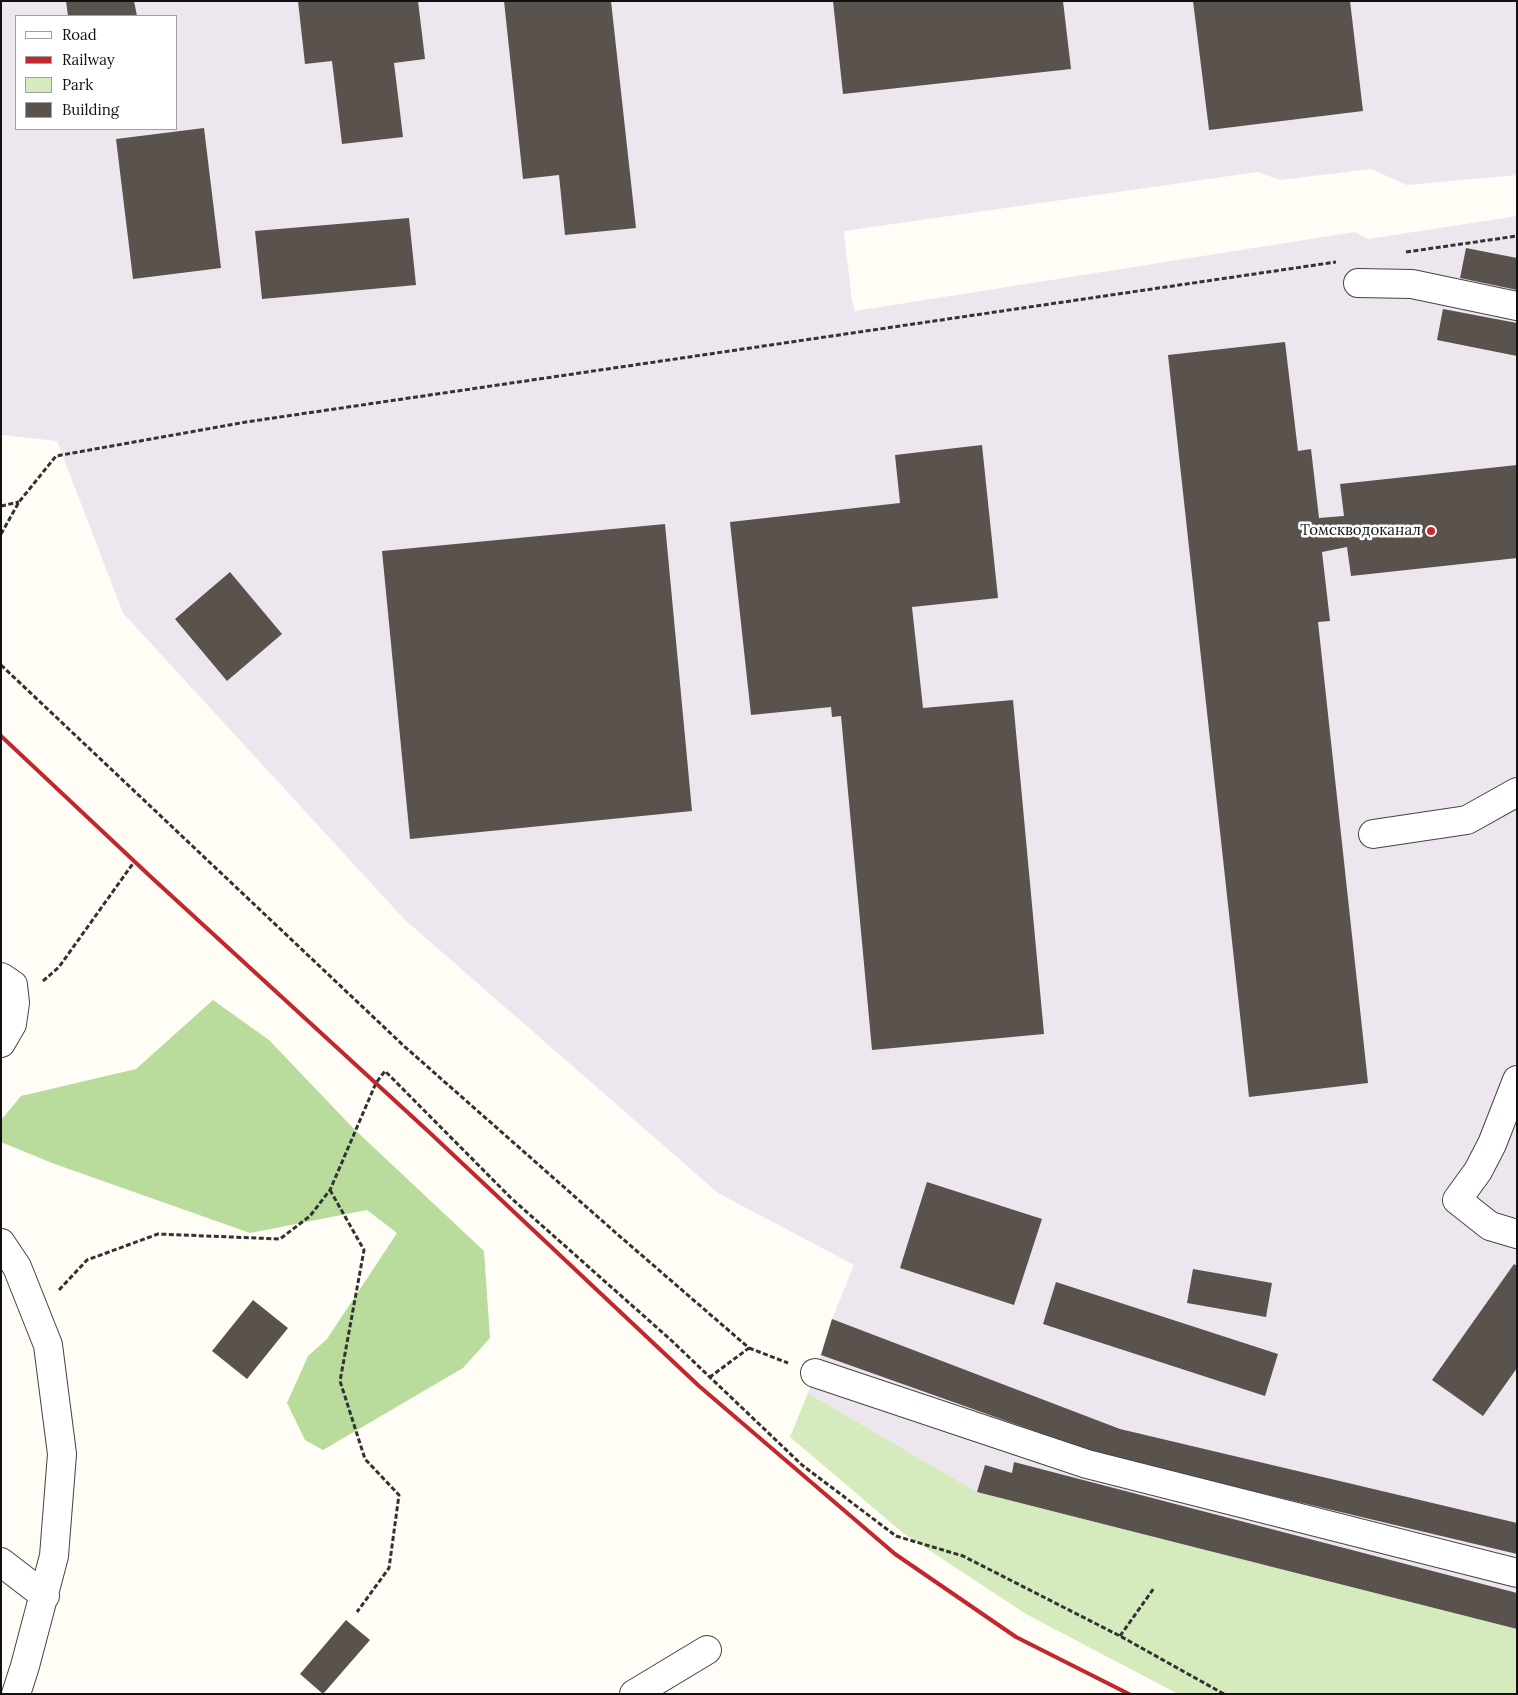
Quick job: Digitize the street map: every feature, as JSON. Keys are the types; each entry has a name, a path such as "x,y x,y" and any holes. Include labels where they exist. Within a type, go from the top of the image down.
{"street":[{"path":"1358,283 1412,284 1517,306"},
{"path":"1372,834 1467,820 1517,792"},
{"path":"1,977 12,985 15,1003 12,1024 1,1043"},
{"path":"1517,1080 1492,1144 1478,1172 1458,1200 1490,1226 1517,1234"},
{"path":"1,1243 17,1267 48,1345 62,1454 54,1556 45,1596 16,1694"},
{"path":"815,1373 1087,1464 1517,1573"},
{"path":"1,1562 45,1596"},
{"path":"634,1694 707,1650"}],"path":[{"path":"1398,253 1517,236"},
{"path":"1,534 19,502 56,456 65,454 246,422 1339,262"},
{"path":"1,506 19,502"},
{"path":"1,665 404,1046 616,1233 749,1348 815,1373"},
{"path":"15,1003 59,967 134,862"},
{"path":"36,1314 87,1260 158,1234 280,1239 310,1216 330,1190 376,1083 385,1071 511,1198 672,1341 802,1464 896,1536 964,1556 1120,1636 1224,1694"},
{"path":"330,1190 364,1250 340,1381 365,1459 399,1495 389,1568 357,1612"},
{"path":"710,1377 749,1348"},
{"path":"1120,1636 1154,1588"}],"shaded area":[{"path":"1,1 1517,1 1517,175 1407,185 1371,169 1280,180 1258,172 844,231 852,301 855,311 1355,232 1368,239 1517,216 1517,1629 977,1492 808,1393 832,1319 854,1265 718,1193 404,919 123,613 57,441 2,435"}],"green space":[{"path":"213,1000 269,1040 353,1128 484,1251 490,1338 463,1368 323,1450 305,1440 287,1403 308,1356 327,1339 397,1233 367,1210 250,1233 52,1163 1,1142 1,1120 21,1096 136,1069"},
{"path":"808,1393 977,1492 1517,1629 1517,1694 1178,1694 1026,1614 903,1533 790,1437"}],"building":[{"path":"66,1 134,1 137,15 68,15"},
{"path":"298,1 418,1 425,59 394,63 403,137 342,144 332,61 305,64"},
{"path":"504,1 611,1 636,228 565,235 559,175 523,179"},
{"path":"833,1 1063,1 1071,69 843,94"},
{"path":"1193,1 1350,1 1363,111 1209,130"},
{"path":"204,128 221,268 133,279 116,139"},
{"path":"409,218 416,285 262,299 255,231"},
{"path":"1466,248 1517,258 1517,290 1460,278"},
{"path":"1443,309 1517,323 1517,356 1437,340"},
{"path":"1285,342 1298,451 1311,449 1319,518 1344,516 1340,484 1517,465 1517,558 1351,576 1347,547 1322,552 1330,621 1318,622 1368,1083 1249,1097 1168,355"},
{"path":"982,445 998,598 912,607 923,708 1013,700 1044,1034 872,1050 841,716 832,717 831,707 751,715 730,522 900,503 895,455"},
{"path":"665,524 692,811 410,839 382,551"},
{"path":"230,572 282,634 227,681 175,619"},
{"path":"927,1182 1042,1219 1014,1305 900,1268"},
{"path":"1514,1264 1517,1266 1517,1368 1483,1416 1432,1380"},
{"path":"1193,1269 1272,1283 1266,1317 1187,1303"},
{"path":"1056,1282 1278,1354 1265,1396 1043,1324"},
{"path":"253,1300 288,1328 247,1379 212,1351"},
{"path":"832,1319 1120,1429 1517,1523 1517,1554 1105,1456 821,1355"},
{"path":"1014,1462 1517,1593 1517,1629 977,1492 985,1465 1012,1473"},
{"path":"346,1620 370,1640 323,1694 300,1674"}],"railway":[{"path":"1,736 151,877 429,1132 699,1386 895,1554 1016,1637 1129,1694"}],"place":[{"name":"Томскводоканал","path":"1431,531"}]}
